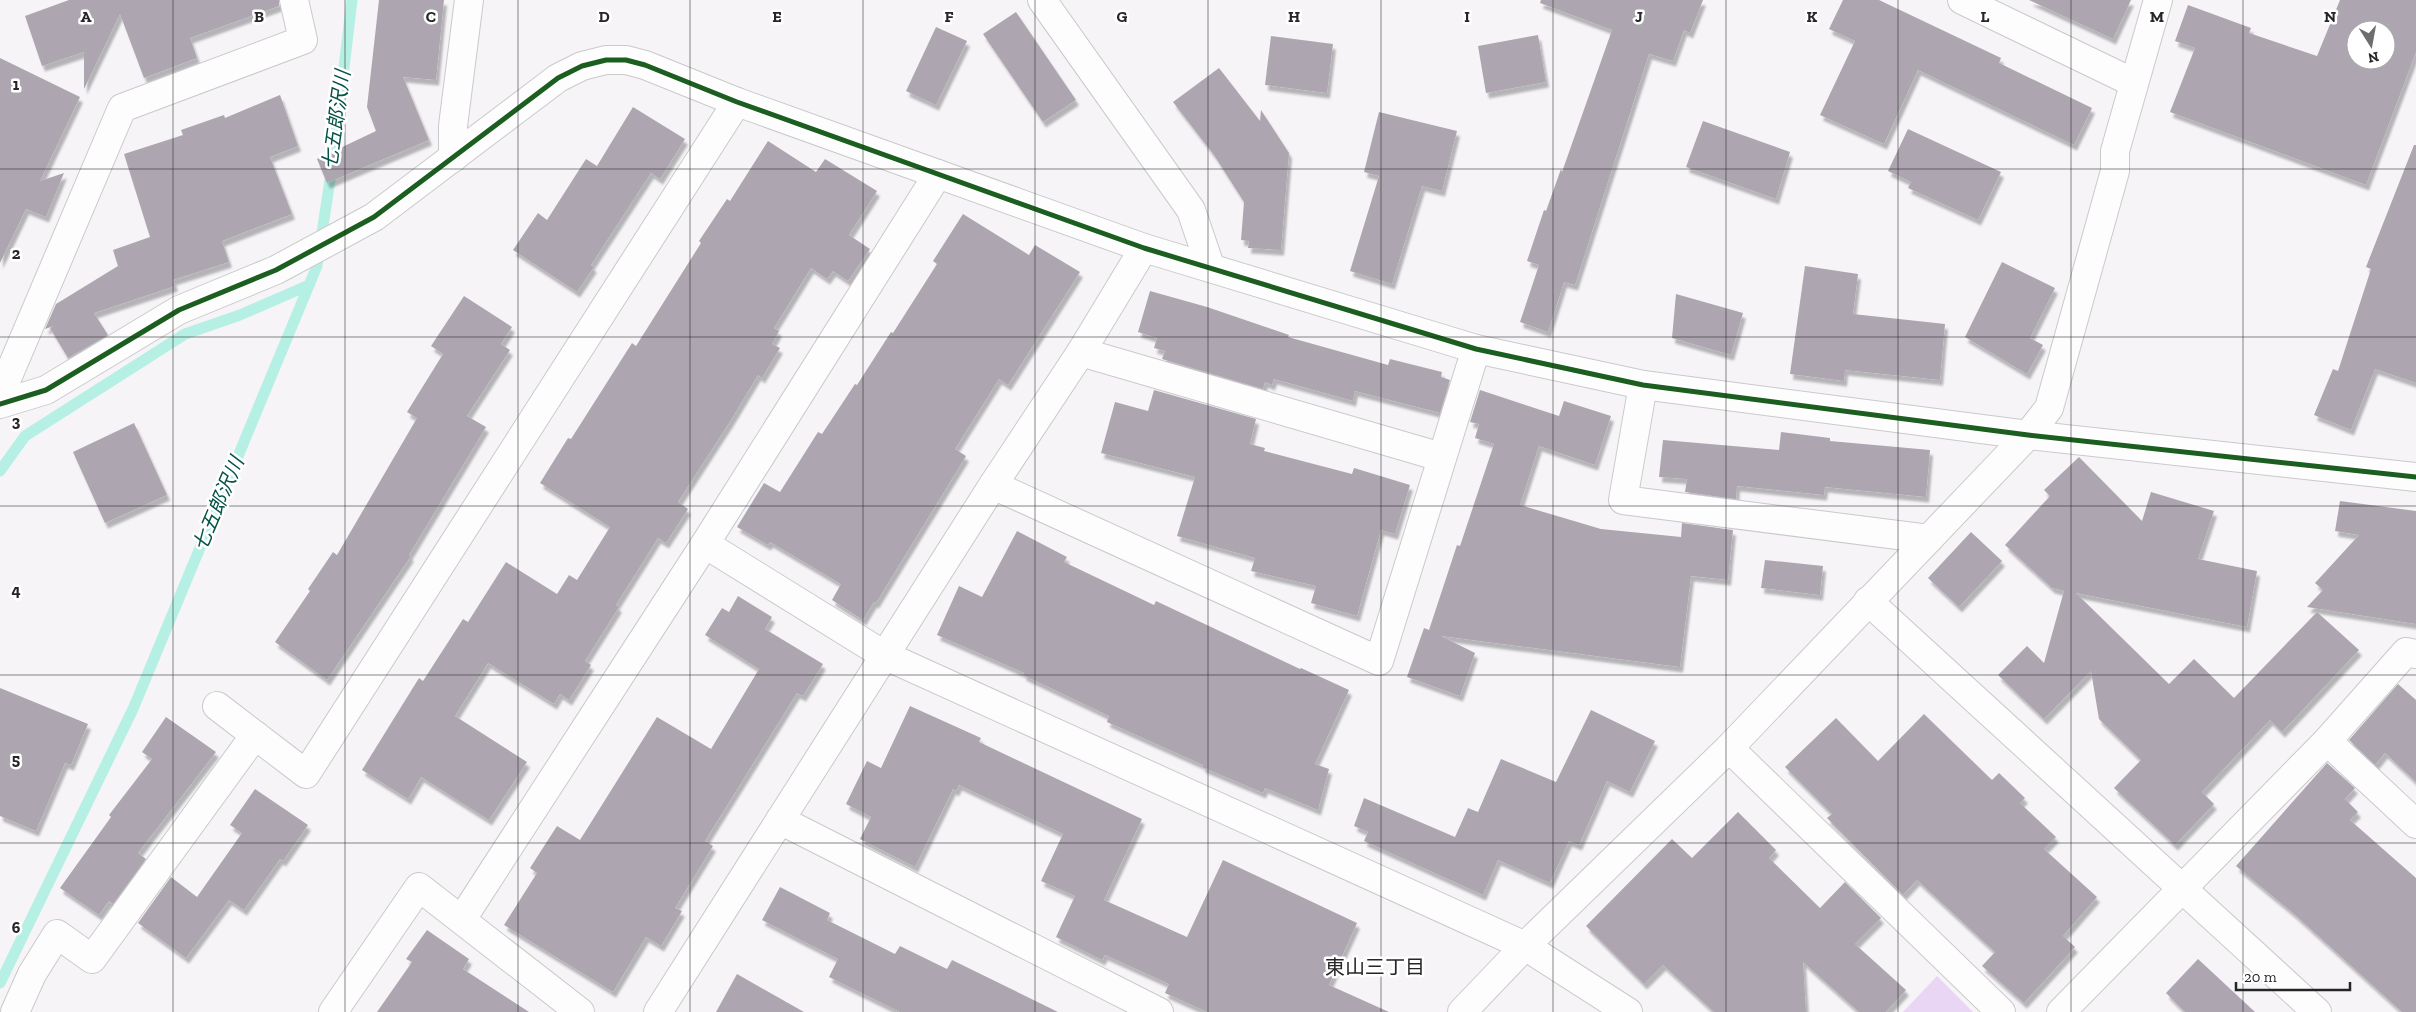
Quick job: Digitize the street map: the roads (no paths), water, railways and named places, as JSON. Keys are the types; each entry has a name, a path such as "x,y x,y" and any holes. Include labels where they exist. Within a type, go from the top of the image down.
{"street":[{"path":"0,395 122,108 303,40 294,0"},
{"path":"453,158 453,126 469,0"},
{"path":"1042,0 1191,210 1210,266"},
{"path":"1962,0 2134,83"},
{"path":"1462,1012 1525,946 1729,748 2028,434 2049,408 2115,171 2115,151 2158,0"},
{"path":"0,404 46,390 179,310 276,270 374,217 558,78 582,66 606,60 626,60 645,65 737,102 1144,248 1210,266 1476,349 1643,385 2028,434 2416,477"},
{"path":"217,706 306,774 737,102"},
{"path":"462,920 705,544 938,174"},
{"path":"658,1012 884,655 1081,352 1144,248"},
{"path":"993,485 1379,661 1476,349"},
{"path":"1081,352 1441,457"},
{"path":"1643,385 1623,500 1928,539"},
{"path":"705,544 884,655 1525,946 1628,1012"},
{"path":"1868,601 2316,1012"},
{"path":"2061,1012 2184,889 2327,741 2406,652 2416,654"},
{"path":"15,1012 32,974 57,934 92,958 255,735"},
{"path":"2327,741 2416,824"},
{"path":"1729,748 2001,1012"},
{"path":"780,820 1159,1012"},
{"path":"333,1012 419,887 580,1012"}],"waterway":[{"name":"七五郎沢川","path":"0,983 133,709 317,266 333,160 352,0"},
{"path":"0,471 25,436 185,334 240,315 309,285"}],"district":[{"name":"東山三丁目","path":"1375,967"}]}
